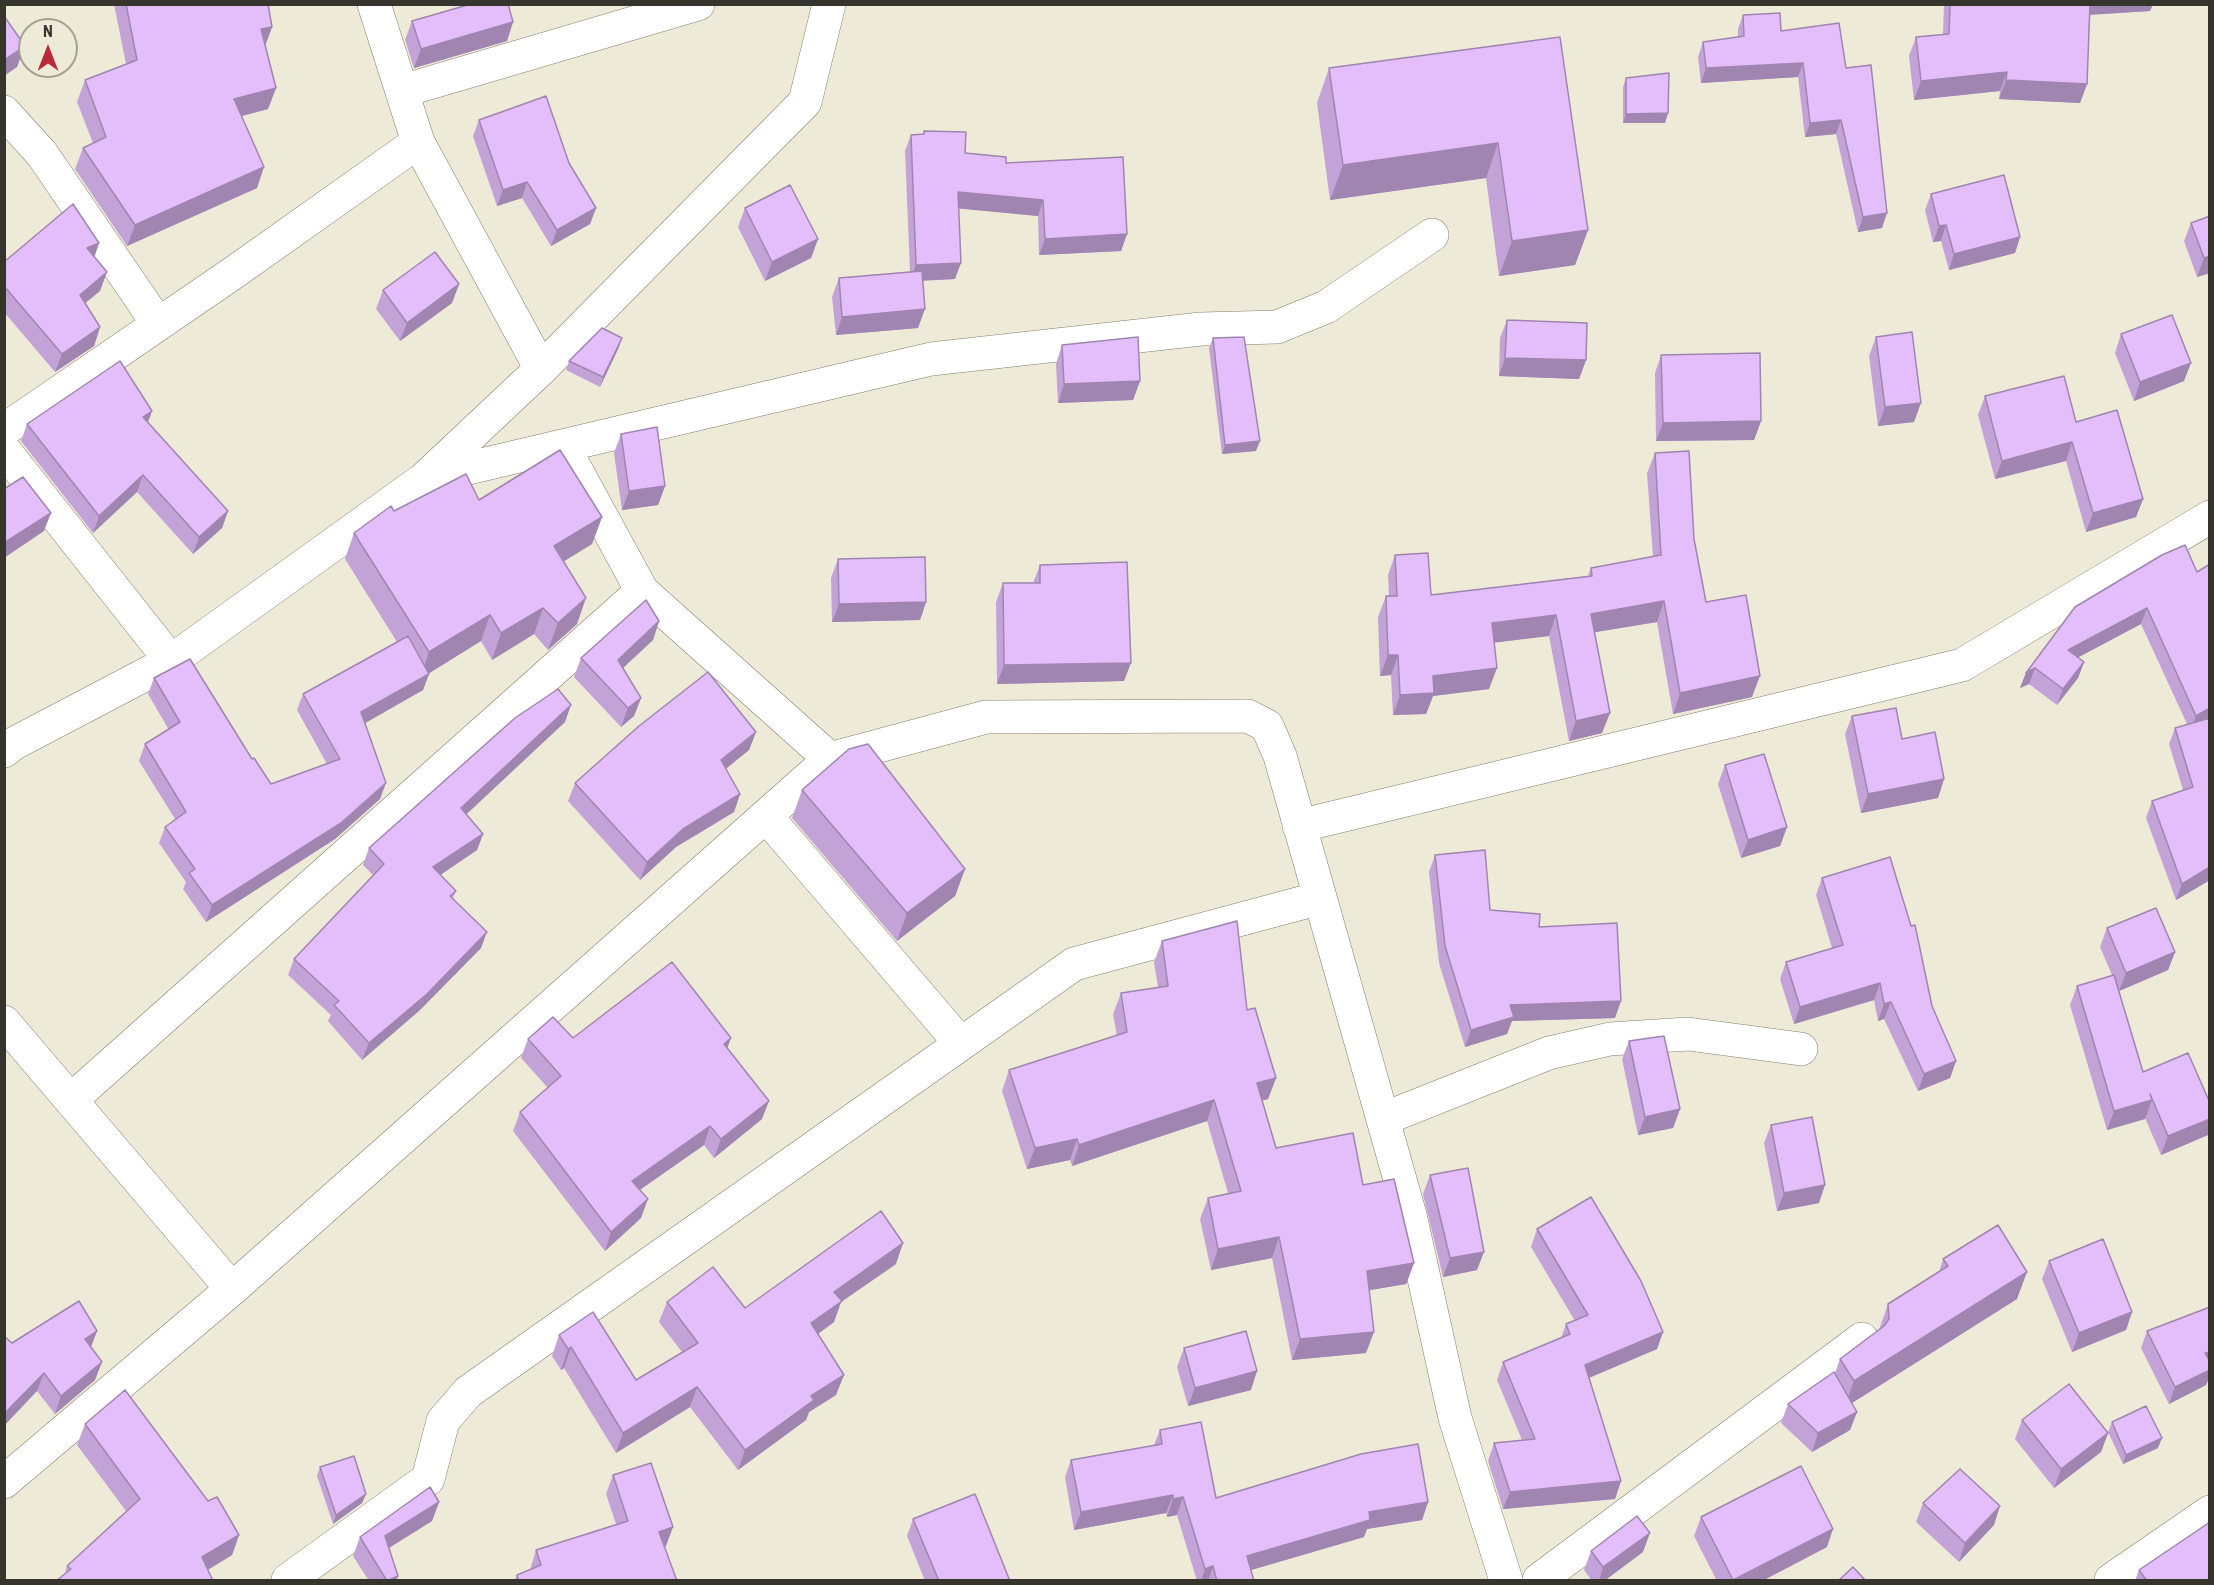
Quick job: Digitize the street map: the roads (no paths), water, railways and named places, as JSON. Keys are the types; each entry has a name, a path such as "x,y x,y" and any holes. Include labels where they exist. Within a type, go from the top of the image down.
{"street":[{"path":"374,4 418,142 541,369"},
{"path":"402,91 698,4"},
{"path":"4,751 13,744 171,661 424,479 541,369 805,102 829,4"},
{"path":"4,112 42,154 158,324"},
{"path":"4,430 418,142"},
{"path":"424,479 931,359 1201,329 1277,327 1326,307 1432,235"},
{"path":"563,446 642,591 830,759"},
{"path":"4,450 171,661"},
{"path":"1299,826 1962,665 2210,517"},
{"path":"71,1100 642,591"},
{"path":"4,1482 232,1289 830,759 986,717 1248,716 1267,726 1280,756 1410,1215 1455,1418 1506,1581"},
{"path":"766,816 961,1044"},
{"path":"288,1581 428,1479 443,1421 468,1392 1074,964 1320,898"},
{"path":"4,1022 232,1289"},
{"path":"1383,1119 1550,1053 1610,1039 1688,1035 1800,1049"},
{"path":"1539,1581 1862,1339"},
{"path":"2111,1581 2210,1512"}]}
